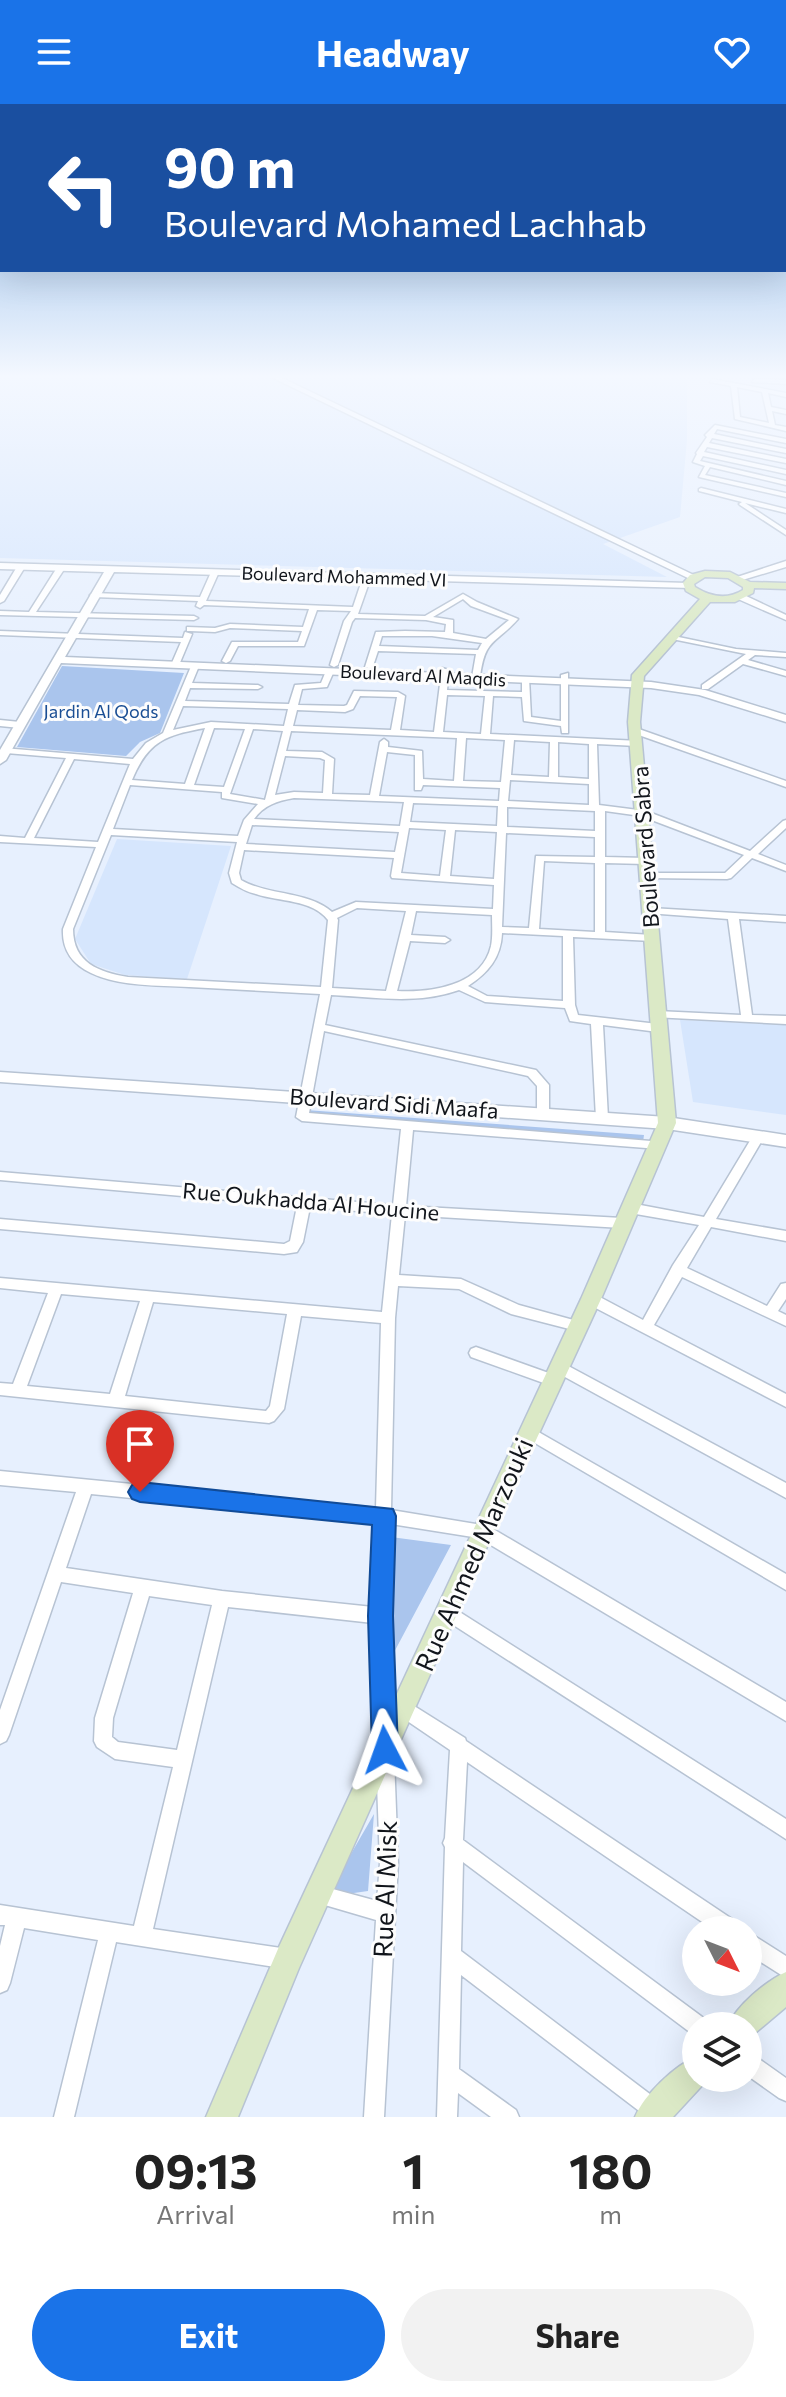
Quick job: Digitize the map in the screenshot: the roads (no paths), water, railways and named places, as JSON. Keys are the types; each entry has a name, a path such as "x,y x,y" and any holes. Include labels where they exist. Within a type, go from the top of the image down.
{"main road":[{"path":"707,598 692,592 690,582 717,574 744,588"},
{"path":"636,681 707,598 744,588 786,589"},
{"name":"Boulevard Sabra","path":"636,681 663,1134"},
{"name":"Rue Ahmed Marzouki","path":"222,2117 288,1959 591,1299 663,1134"},
{"path":"758,2012 786,1987"},
{"path":"654,2114 682,2086"}],"street":[{"path":"467,472 690,582"},
{"path":"705,472 702,477 786,495"},
{"path":"735,472 786,483"},
{"path":"701,490 786,511"},
{"path":"733,498 786,533"},
{"path":"786,564 744,588 786,618"},
{"name":"Boulevard Mohammed VI","path":"0,566 466,580 690,582"},
{"path":"0,601 21,567"},
{"path":"31,614 61,568"},
{"path":"111,569 3,755 135,762"},
{"path":"176,662 215,572"},
{"path":"367,577 324,685 299,685 267,801 248,822 234,877 239,884 263,896 315,904 332,916 334,924 326,992 301,1114 307,1119 407,1127 663,1134"},
{"path":"426,618 463,596 466,580"},
{"path":"94,595 314,607 426,618 450,622 449,633"},
{"path":"463,596 474,604 514,619 484,641 476,674"},
{"path":"226,661 235,644 301,644 314,607"},
{"path":"0,613 194,618"},
{"path":"190,629 212,630 230,626 307,629"},
{"path":"369,667 379,634 449,633 484,641"},
{"path":"0,646 4,634 185,640"},
{"path":"672,637 752,654 786,655"},
{"path":"374,648 479,652"},
{"path":"705,687 752,654"},
{"name":"Boulevard Al Maqdis","path":"58,657 226,661 636,681 705,687 786,712"},
{"path":"742,661 786,674"},
{"name":"Boulevard Al Maqdis","path":"176,662 195,666 369,667 445,673"},
{"path":"167,735 195,666"},
{"path":"253,705 264,668"},
{"path":"438,735 445,673"},
{"name":"Boulevard Al Maqdis","path":"476,674 526,680 565,678"},
{"path":"565,678 566,740"},
{"path":"526,680 529,721 565,724"},
{"name":"Boulevard Al Maqdis","path":"636,681 701,692 786,719"},
{"path":"187,685 258,687"},
{"path":"444,692 525,695"},
{"path":"179,703 345,709 350,707 357,693 401,695 383,749 374,798"},
{"path":"485,736 489,694"},
{"path":"0,723 20,725"},
{"path":"510,738 503,803 498,930 493,958 483,970 459,986 431,995 391,995 128,980 109,977 86,967 76,958 67,938 135,762 145,747 167,735 211,725 593,741 637,737 786,784"},
{"path":"189,786 211,725"},
{"path":"250,727 227,790 227,798 267,801 327,795 643,813 786,868"},
{"path":"458,783 462,735"},
{"path":"553,780 554,739"},
{"path":"593,741 594,782 601,834 600,934"},
{"path":"383,749 419,753 418,782 397,855 396,876 499,882"},
{"path":"281,753 322,755 330,759 327,795"},
{"path":"28,841 71,757"},
{"path":"129,782 227,790"},
{"path":"418,782 594,782"},
{"path":"248,822 601,834"},
{"path":"534,931 539,858 601,859 646,868 727,876 786,823"},
{"path":"445,879 451,827"},
{"path":"109,832 397,855"},
{"path":"0,839 103,845"},
{"path":"332,916 356,905 499,912"},
{"path":"391,995 412,907"},
{"path":"651,911 786,919"},
{"path":"733,916 747,1019"},
{"path":"498,930 652,938"},
{"path":"568,933 569,1005 574,1018 597,1022 786,1020"},
{"path":"407,938 445,940"},
{"path":"459,986 485,999 569,1005"},
{"path":"597,1022 602,1118"},
{"path":"320,1027 532,1073 543,1085 543,1113"},
{"name":"Boulevard Sidi Maafa","path":"0,1077 543,1113 602,1118 663,1134 758,1137 786,1141"},
{"name":"Rue Al Misk","path":"374,2117 389,1863 381,1616 388,1318 407,1127"},
{"path":"646,1326 758,1137"},
{"name":"Rue Oukhadda Al Houcine","path":"0,1176 398,1210 626,1216 706,1222 786,1236"},
{"path":"0,1224 284,1249 292,1248 296,1242 305,1201"},
{"path":"678,1269 786,1321"},
{"path":"392,1280 461,1284 516,1310 577,1326"},
{"path":"0,1283 388,1318"},
{"path":"18,1391 56,1288"},
{"path":"769,1313 786,1288"},
{"path":"116,1400 148,1296"},
{"path":"591,1299 786,1401"},
{"path":"0,1389 261,1418 273,1416 277,1409 295,1309"},
{"path":"476,1353 555,1373 786,1491"},
{"path":"528,1432 785,1579"},
{"path":"0,1478 384,1516 482,1531 786,1712"},
{"path":"0,1735 86,1487"},
{"path":"55,1574 222,1599 381,1616"},
{"path":"143,1587 104,1718 103,1741 115,1750 184,1760"},
{"path":"141,1937 222,1599"},
{"path":"447,1612 786,1830"},
{"path":"403,1708 711,1916"},
{"path":"447,2117 452,1843 459,1744"},
{"path":"452,1843 682,2014"},
{"path":"318,1894 384,1913"},
{"path":"0,1983 9,1917 288,1959"},
{"path":"64,2117 109,1933"},
{"path":"762,1952 786,1968"},
{"path":"452,1956 654,2114"},
{"path":"762,2073 786,2091"},
{"path":"449,2074 509,2117"}],"park label":[{"name":"Jardin Al Qods","path":"101,711"}]}
